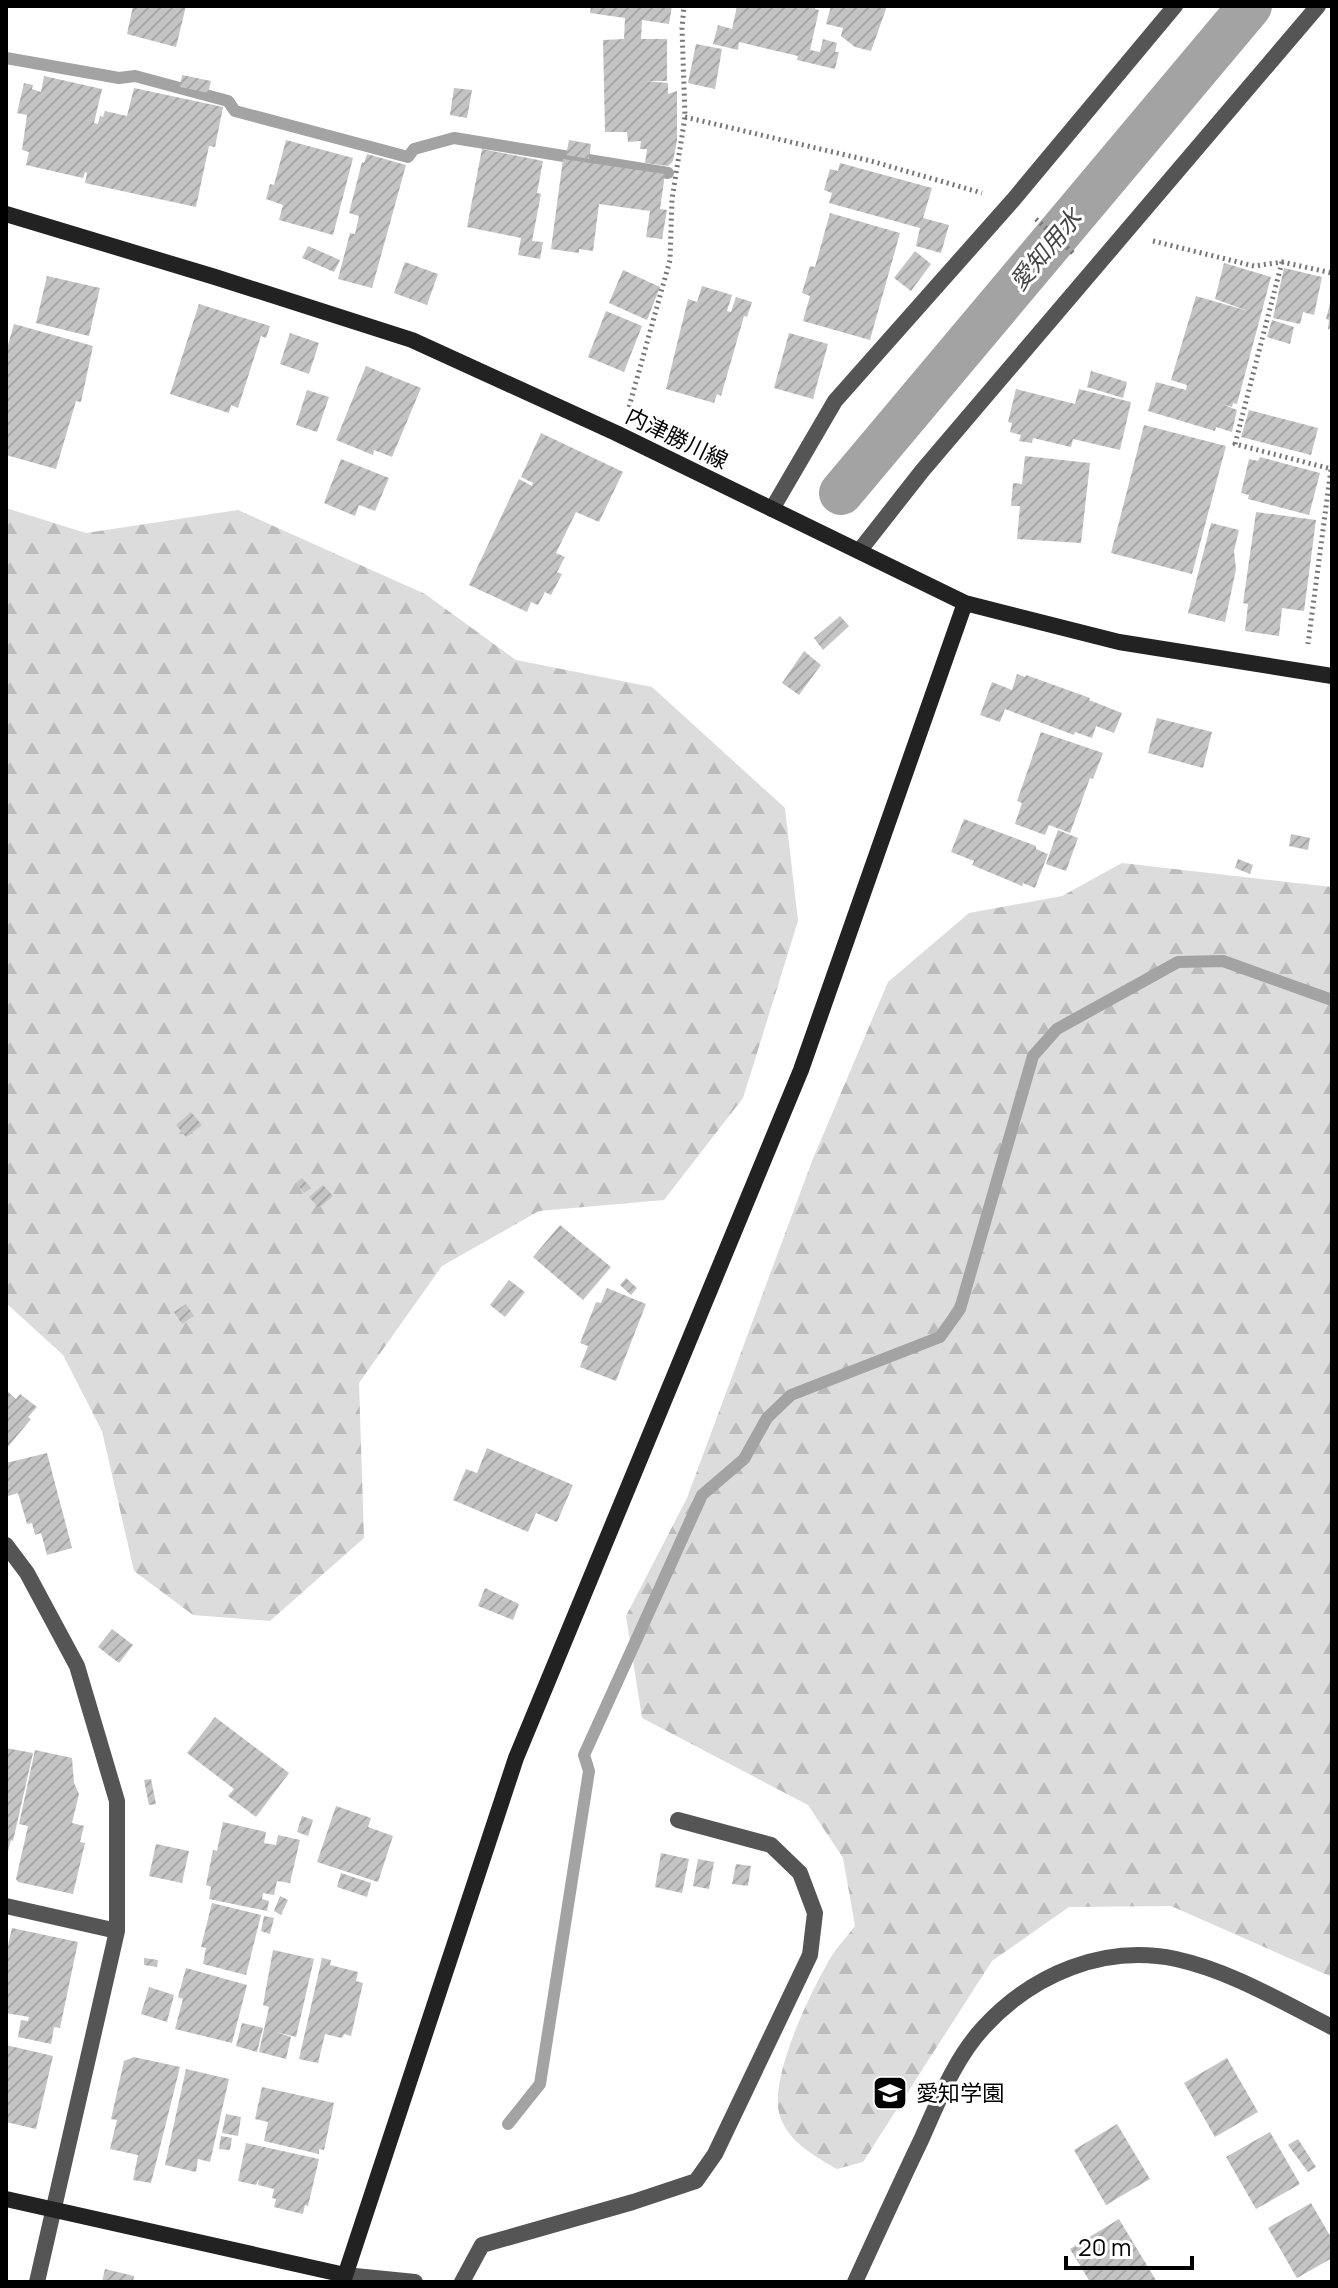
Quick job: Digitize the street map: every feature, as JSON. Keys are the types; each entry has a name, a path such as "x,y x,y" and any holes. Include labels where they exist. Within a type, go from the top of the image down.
{"street":[{"path":"772,509 835,401 1014,199 1175,6"},
{"path":"860,550 922,471 1092,269 1318,6"},
{"name":"内津勝川線","path":"6,214 412,340 616,433 965,603 1119,642 1332,676"},
{"path":"344,2279 516,1758 801,1070 965,603"},
{"path":"6,1545 27,1573 77,1666 117,1801 117,1931 37,2282"},
{"path":"462,2282 482,2245 696,2181 715,2154 810,1955 815,1913 800,1873 771,1845 678,1820"},
{"path":"6,1906 117,1931"},
{"path":"855,2282 952,2073 983,2028 1024,1991 1070,1966 1123,1955 1176,1959 1236,1978 1332,2027"},
{"path":"6,2199 344,2279 415,2282"}],"path":[{"path":"616,433 628,409 670,260 672,199 685,117 684,6"},
{"path":"685,117 871,161 987,195 1014,199 1092,269"},
{"path":"1126,229 1148,240 1254,266 1282,262 1332,273"},
{"path":"1282,262 1235,444 1331,469 1304,672"}],"green space":[{"path":"6,508 86,533 238,510 425,594 516,660 652,687 785,808 798,921 743,1098 664,1200 539,1211 442,1266 359,1383 364,1538 270,1621 193,1615 134,1571 102,1431 63,1355 6,1303"},
{"path":"1122,863 1332,887 1332,1977 1171,1906 1069,1907 992,1961 863,2162 837,2169 804,2148 789,2134 780,2116 778,2101 785,2062 800,2018 829,1961 855,1926 843,1858 808,1805 642,1718 626,1616 687,1498 812,1161 888,982 969,913 1062,896"}],"building":[{"path":"133,6 186,6 176,47 127,34"},
{"path":"591,6 672,6 669,24 642,20 641,39 667,39 667,81 646,81 668,83 668,94 677,91 677,141 673,161 668,166 645,163 647,149 640,149 641,141 628,142 627,132 605,132 603,40 624,39 625,18 590,13"},
{"path":"737,6 816,6 815,9 819,10 810,50 820,52 823,39 837,43 835,52 839,52 835,69 797,60 798,56 739,42 738,50 713,44 718,25 732,29"},
{"path":"831,6 887,6 871,51 855,47 841,36 843,28 826,24"},
{"path":"696,44 722,49 715,89 688,83"},
{"path":"182,75 211,81 208,93 180,87"},
{"path":"44,76 102,89 94,123 98,124 105,111 127,116 134,88 223,107 215,147 209,146 196,207 85,183 85,172 83,178 26,165 29,152 22,150 27,115 17,113 24,83 33,85 32,89 41,92"},
{"path":"454,88 472,90 467,118 450,115"},
{"path":"286,140 353,158 333,235 279,220 283,205 266,199 270,184 274,185"},
{"path":"569,140 591,144 589,159 566,155"},
{"path":"482,149 543,161 537,193 541,194 532,241 543,242 540,259 518,255 521,238 467,227"},
{"path":"367,154 406,165 372,288 338,279 350,233 355,234 359,216 349,213 362,162"},
{"path":"563,159 665,174 660,209 667,210 662,239 646,237 650,211 599,204 593,251 579,249 579,253 551,249"},
{"path":"840,163 932,188 923,218 949,225 941,253 916,246 920,228 829,203 832,193 824,190 830,169 838,171"},
{"path":"830,213 900,233 870,340 803,321 810,296 802,293 810,266 815,267"},
{"path":"308,246 340,260 334,272 302,258"},
{"path":"915,251 931,264 911,291 894,278"},
{"path":"405,262 438,274 427,305 394,293"},
{"path":"1224,263 1271,277 1237,404 1233,403 1232,407 1222,404 1237,410 1232,432 1216,427 1215,431 1148,411 1156,382 1186,390 1187,385 1171,380 1196,296 1248,311 1215,299"},
{"path":"1284,268 1322,277 1314,315 1303,312 1300,324 1273,318"},
{"path":"623,270 660,287 647,320 609,303"},
{"path":"47,276 100,288 89,336 36,323"},
{"path":"702,286 732,295 727,311 731,312 736,297 752,302 747,317 744,316 721,396 717,394 714,403 666,389 688,299 697,302"},
{"path":"1331,299 1332,330 1328,329 1329,320 1326,319"},
{"path":"199,304 270,326 266,338 261,336 238,408 231,405 229,413 170,394"},
{"path":"606,311 642,326 624,372 588,357"},
{"path":"1272,320 1294,327 1290,344 1267,337"},
{"path":"14,324 93,346 81,402 76,401 56,469 6,455 6,352"},
{"path":"290,333 319,343 309,374 280,364"},
{"path":"789,333 828,344 813,399 774,388"},
{"path":"366,366 421,388 392,457 374,450 373,455 336,440"},
{"path":"1091,371 1127,382 1123,398 1087,387"},
{"path":"1016,389 1075,404 1079,389 1131,402 1120,450 1073,439 1071,447 1033,438 1032,443 1019,441 1021,435 1010,432 1012,423 1008,422"},
{"path":"307,390 329,397 317,432 296,425"},
{"path":"1249,410 1318,428 1311,455 1241,437"},
{"path":"1144,425 1226,446 1192,574 1111,553"},
{"path":"541,433 623,472 599,522 576,512 556,553 565,557 557,572 562,574 551,595 545,592 538,605 531,602 527,612 469,585 519,479 532,486 533,483 521,477"},
{"path":"1025,456 1090,463 1081,543 1017,539 1020,506 1011,506 1013,483 1022,484"},
{"path":"1260,457 1320,473 1309,515 1248,499 1249,495 1241,493 1249,459 1258,461"},
{"path":"341,459 389,478 375,511 359,505 355,516 324,503"},
{"path":"1256,512 1316,520 1304,611 1282,608 1279,636 1245,631 1248,604 1243,603"},
{"path":"1211,523 1239,530 1234,551 1236,569 1225,622 1188,613"},
{"path":"840,616 849,626 823,650 814,638"},
{"path":"804,651 821,665 799,695 782,683"},
{"path":"1017,674 1090,698 1122,713 1114,733 1096,726 1092,738 1075,732 1074,735 1005,709 1000,722 980,715 992,682 1012,690"},
{"path":"1157,718 1212,732 1203,768 1148,753"},
{"path":"1041,732 1103,753 1093,779 1090,778 1070,833 1049,825 1045,835 1015,824 1022,803 1017,801"},
{"path":"964,819 1036,846 1036,849 1048,854 1035,888 1023,883 1022,886 972,865 974,861 951,852"},
{"path":"1058,830 1078,838 1066,871 1046,864"},
{"path":"1291,834 1310,838 1308,850 1289,846"},
{"path":"1238,859 1253,865 1250,874 1235,868"},
{"path":"191,1112 202,1125 186,1137 176,1125"},
{"path":"302,1178 311,1188 304,1193 296,1183"},
{"path":"323,1185 333,1196 319,1208 309,1197"},
{"path":"560,1225 611,1267 583,1300 533,1257"},
{"path":"626,1278 637,1288 631,1295 620,1285"},
{"path":"509,1280 525,1292 505,1317 490,1305"},
{"path":"607,1288 646,1304 616,1381 580,1367 588,1346 580,1343 596,1302 601,1303"},
{"path":"186,1304 194,1316 182,1324 174,1312"},
{"path":"6,1390 16,1399 20,1394 37,1407 6,1449"},
{"path":"487,1448 573,1485 557,1522 536,1513 528,1532 453,1500 466,1469 477,1473"},
{"path":"47,1453 72,1548 47,1555 41,1533 35,1535 32,1523 27,1524 18,1493 8,1496 6,1463"},
{"path":"485,1588 519,1604 513,1620 478,1606"},
{"path":"112,1629 133,1645 119,1663 98,1647"},
{"path":"215,1717 289,1773 256,1817 228,1796 234,1789 187,1753"},
{"path":"6,1748 33,1753 7,1855"},
{"path":"35,1750 72,1758 74,1783 79,1794 72,1823 84,1826 80,1842 85,1843 73,1894 16,1879 28,1826 19,1824"},
{"path":"151,1779 156,1804 149,1805 144,1780"},
{"path":"336,1806 371,1818 368,1827 393,1836 378,1882 317,1862"},
{"path":"302,1816 313,1820 308,1836 297,1832"},
{"path":"223,1822 266,1832 264,1843 276,1845 278,1835 300,1840 290,1883 277,1881 274,1895 263,1893 262,1899 269,1901 267,1911 209,1899 211,1887 206,1885"},
{"path":"156,1844 189,1851 182,1883 149,1876"},
{"path":"661,1853 689,1859 682,1893 655,1887"},
{"path":"698,1859 714,1862 709,1889 693,1886"},
{"path":"736,1864 751,1866 748,1886 732,1884"},
{"path":"341,1873 371,1883 367,1897 337,1887"},
{"path":"280,1896 288,1900 281,1915 274,1911"},
{"path":"212,1903 261,1915 246,1975 203,1964 206,1948 201,1947"},
{"path":"264,1916 274,1918 270,1934 261,1931"},
{"path":"12,1928 78,1942 60,2028 54,2027 51,2044 18,2037 21,2020 28,2021 29,2017 6,2013 6,1954"},
{"path":"273,1950 314,1959 296,2037 276,2032 291,2037 286,2059 259,2052 269,2007 263,2005"},
{"path":"144,1958 158,1960 157,1967 144,1965"},
{"path":"322,1958 331,1960 330,1965 358,1972 356,1981 363,1983 351,2036 344,2034 342,2038 325,2034 318,2063 299,2059"},
{"path":"186,1968 247,1985 232,2043 175,2029 183,1999 178,1997"},
{"path":"149,1987 174,1995 167,2022 141,2014"},
{"path":"242,2023 263,2028 257,2052 236,2046"},
{"path":"6,2045 53,2056 36,2129 6,2122"},
{"path":"134,2057 180,2067 151,2183 133,2180 138,2155 110,2149 117,2120 111,2119 124,2061"},
{"path":"1227,2058 1258,2112 1215,2137 1184,2083"},
{"path":"186,2069 229,2079 210,2162 198,2159 196,2172 165,2165"},
{"path":"262,2087 334,2103 324,2150 319,2149 319,2154 264,2141 268,2122 255,2119"},
{"path":"226,2114 241,2117 238,2136 222,2133"},
{"path":"1117,2124 1150,2179 1106,2205 1074,2150"},
{"path":"1270,2132 1300,2184 1256,2209 1226,2157"},
{"path":"221,2136 232,2138 230,2150 219,2149"},
{"path":"1298,2139 1316,2167 1308,2172 1288,2145"},
{"path":"246,2143 319,2159 308,2206 305,2205 303,2214 274,2207 274,2189 258,2185 259,2179 256,2185 238,2181"},
{"path":"1311,2203 1332,2239 1332,2258 1297,2278 1268,2228"},
{"path":"1119,2219 1157,2282 1090,2282 1070,2249"},
{"path":"105,2269 134,2276 133,2282 102,2282"}],"waterway":[{"name":"愛知用水","path":"841,493 1250,6"},
{"path":"6,58 119,78 135,76 228,101 235,111 408,157 414,149 454,138 668,173"},
{"path":"508,2124 540,2084 589,1771 584,1755 702,1495 744,1459 767,1418 791,1395 940,1337 960,1309 1033,1056 1057,1029 1178,962 1223,961 1332,1000"}],"place":[{"name":"愛知学園","path":"890,2093"}]}
